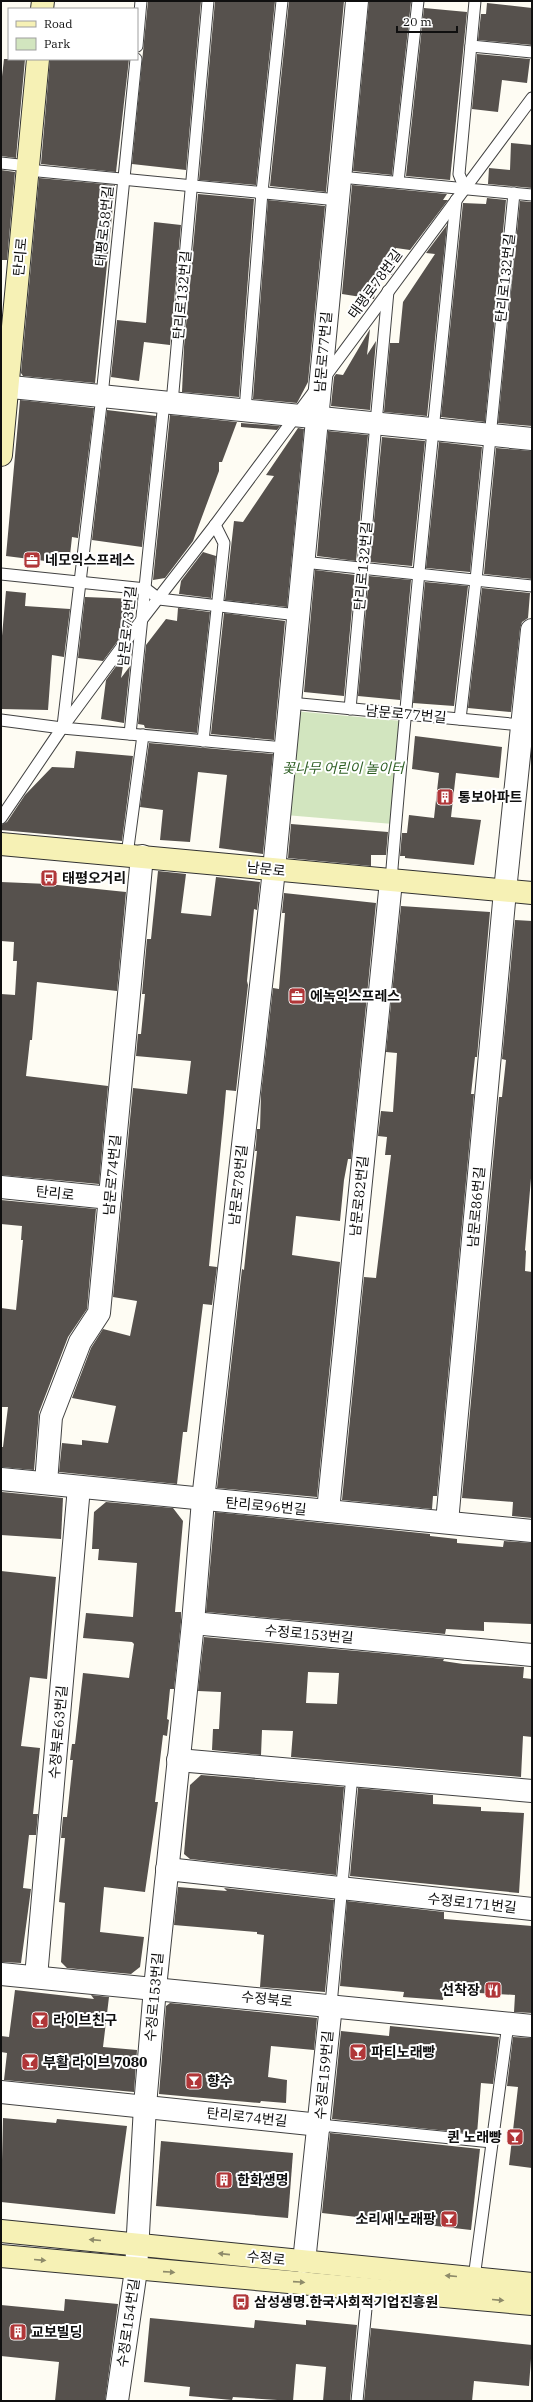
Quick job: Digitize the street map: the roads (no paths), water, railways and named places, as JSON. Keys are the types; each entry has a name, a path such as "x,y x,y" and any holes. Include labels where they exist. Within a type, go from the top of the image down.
{"main road":[{"name":"탄리로","path":"1,455 5,386 38,60"},
{"name":"남문로","path":"1,844 532,893"},
{"name":"수정로","path":"1,2231 532,2284"},
{"name":"수정로","path":"1,2256 136,2270 368,2288 532,2304"}],"street":[{"name":"남문로77번길","path":"274,870 357,1"},
{"path":"5,386 532,439"},
{"name":"남문로86번길","path":"447,1522 505,891 525,763 522,725 532,630"},
{"name":"남문로74번길","path":"46,1483 51,1417 80,1342 99,1313 110,1198 135,856"},
{"name":"남문로78번길","path":"203,1500 274,870"},
{"name":"남문로82번길","path":"328,1511 391,881"},
{"name":"탄리로","path":"1,1187 110,1198"},
{"name":"탄리로96번길","path":"1,1479 79,1488 532,1531"},
{"name":"수정북로63번길","path":"36,1977 79,1488"},
{"name":"수정로153번길","path":"138,2244 145,2106 155,1988 193,1623 203,1500"},
{"name":"수정로153번길","path":"193,1623 532,1655"},
{"path":"178,1760 532,1791"},
{"path":"167,1869 340,1888"},
{"name":"수정로171번길","path":"340,1888 532,1909"},
{"name":"수정북로","path":"1,1974 532,2026"},
{"name":"수정로159번길","path":"304,2262 320,2125 331,2006"},
{"name":"탄리로74번길","path":"1,2092 320,2125"},
{"name":"수정로154번길","path":"117,2401 136,2270 138,2244"}],"lane":[{"path":"138,37 142,1"},
{"name":"탄리로132번길","path":"168,403 192,187 208,1"},
{"path":"245,410 262,192 282,1"},
{"path":"398,182 418,1"},
{"path":"465,189 459,174 475,1"},
{"path":"471,46 532,52"},
{"name":"태평로58번길","path":"62,728 102,396 136,60"},
{"name":"태평로78번길","path":"1,818 62,728 142,618 159,599 295,415 320,385 532,98"},
{"path":"1,163 28,168 124,180 338,200"},
{"path":"340,177 532,195"},
{"name":"탄리로132번길","path":"460,719 476,580 514,194"},
{"path":"391,881 404,714 420,574 456,200"},
{"name":"탄리로132번길","path":"350,709 388,291"},
{"name":"남문로73번길","path":"130,734 142,618 168,403"},
{"path":"203,741 216,605 224,543 215,525"},
{"path":"303,562 532,586"},
{"path":"1,574 146,589 159,599 298,615"},
{"name":"남문로77번길","path":"290,703 522,725"},
{"path":"1,720 62,728 285,748"},
{"path":"135,856 143,735"},
{"name":"수정로159번길","path":"331,2006 340,1888 352,1775"},
{"path":"474,2278 508,2024"},
{"name":"탄리로74번길","path":"320,2125 492,2142"},
{"path":"357,2401 368,2288"}],"place":[{"name":"네모익스프레스","path":"32,560"},
{"name":"통보아파트","path":"445,797"},
{"name":"태평오거리","path":"49,878"},
{"name":"에녹익스프레스","path":"297,996"},
{"name":"선착장","path":"493,1990"},
{"name":"라이브친구","path":"40,2020"},
{"name":"파티노래빵","path":"358,2052"},
{"name":"부활 라이브 7080","path":"30,2062"},
{"name":"향수","path":"194,2081"},
{"name":"퀸 노래빵","path":"515,2137"},
{"name":"한화생명","path":"224,2180"},
{"name":"소리새 노래팡","path":"449,2219"},
{"name":"삼성생명.한국사회적기업진흥원","path":"241,2302"},
{"name":"교보빌딩","path":"18,2332"}],"park label":[{"name":"꽃나무 어린이 놀이터","path":"343,768"}]}
